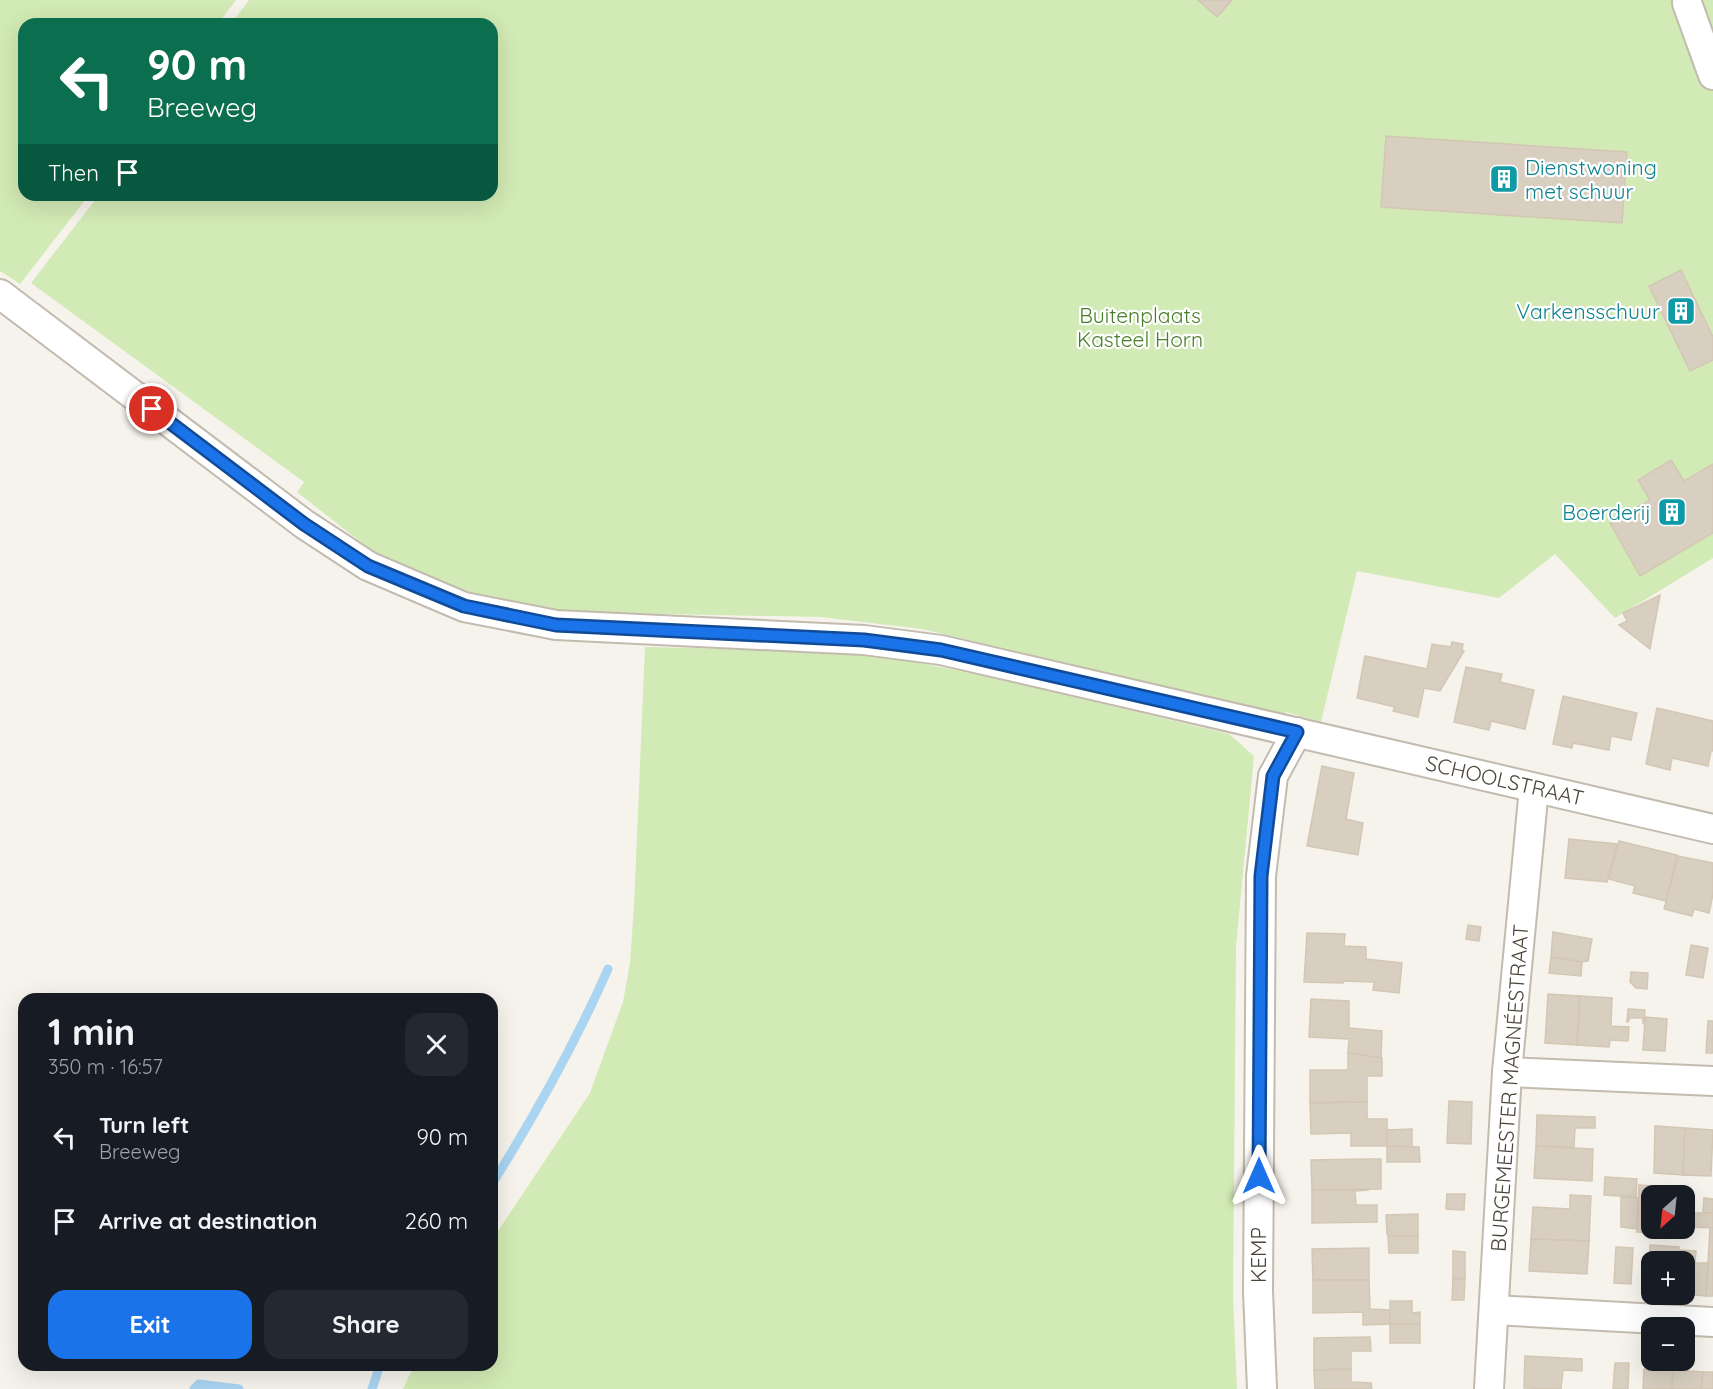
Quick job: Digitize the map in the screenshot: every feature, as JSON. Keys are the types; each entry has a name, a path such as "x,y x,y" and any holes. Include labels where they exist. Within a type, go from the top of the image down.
{"street":[{"path":"1687,3 1713,75"},
{"name":"SCHOOLSTRAAT","path":"0,294 304,524 368,566 464,606 556,625 864,640 941,650 1713,829"},
{"name":"KEMP","path":"1262,1389 1258,1291 1261,876 1273,776 1297,732"},
{"name":"BURGEMEESTER MAGNÉESTRAAT","path":"1489,1389 1507,1072 1534,788"},
{"path":"1507,1072 1713,1081"},
{"path":"1494,1310 1713,1322"}],"green space":[{"path":"0,0 236,0 222,18 18,18 18,201 84,201 20,284 0,271"},
{"name":"Buitenplaats Kasteel Horn","path":"249,0 1713,0 1713,558 1615,618 1555,554 1499,598 1357,571 1321,722 922,629 821,617 560,612 468,592 376,554 297,492 304,482 31,283 94,201 498,201 498,18 236,18"},
{"path":"645,647 864,652 981,675 1229,734 1254,756 1236,947 1233,1299 1237,1389 403,1389 411,1371 498,1371 498,1231 590,1093 623,1002 630,963"}],"building":[{"path":"1198,0 1232,0 1217,17"},
{"name":"Dienstwoning met schuur","path":"1386,136 1627,152 1622,223 1381,207"},
{"name":"Varkensschuur","path":"1681,270 1713,337 1713,360 1690,371 1649,286"},
{"name":"Boerderij","path":"1671,460 1684,481 1713,464 1713,533 1640,576 1610,523 1650,500 1638,480"},
{"path":"1660,595 1650,649 1619,625 1627,621 1623,613"},
{"path":"1452,642 1463,644 1462,650 1464,651 1440,691 1424,688 1418,717 1393,711 1395,707 1357,698 1365,656 1427,669 1432,644 1451,647"},
{"path":"1466,667 1502,674 1500,682 1534,690 1525,729 1491,721 1489,730 1454,722"},
{"path":"1563,696 1637,713 1631,740 1611,736 1609,750 1573,743 1572,748 1553,744"},
{"path":"1657,708 1713,721 1713,751 1711,751 1708,766 1672,758 1670,770 1646,764"},
{"path":"1322,766 1354,773 1346,819 1363,823 1358,855 1307,846"},
{"path":"1569,839 1617,844 1607,882 1565,878"},
{"path":"1619,841 1677,855 1666,901 1633,893 1635,886 1609,879"},
{"path":"1678,856 1713,863 1713,894 1709,913 1694,909 1692,916 1664,909"},
{"path":"1468,925 1481,927 1479,941 1466,939"},
{"path":"1553,932 1592,939 1588,961 1551,957"},
{"path":"1307,933 1345,934 1344,946 1366,947 1366,959 1402,963 1399,993 1373,990 1374,982 1304,982"},
{"path":"1691,945 1708,948 1703,978 1686,975"},
{"path":"1551,957 1582,962 1581,976 1549,973"},
{"path":"1631,972 1648,973 1647,989 1636,988 1630,982"},
{"path":"1548,994 1580,996 1577,1045 1545,1043"},
{"path":"1580,996 1612,998 1611,1026 1629,1027 1628,1041 1610,1040 1609,1047 1577,1045"},
{"path":"1311,999 1349,1001 1349,1028 1382,1031 1381,1058 1348,1053 1349,1039 1309,1037"},
{"path":"1628,1009 1645,1010 1644,1022 1643,1018 1629,1018 1627,1022"},
{"path":"1645,1017 1667,1019 1665,1051 1643,1050"},
{"path":"1708,1021 1713,1021 1713,1053 1706,1053"},
{"path":"1348,1053 1382,1058 1382,1076 1367,1076 1367,1102 1310,1103 1310,1070 1348,1070"},
{"path":"1449,1101 1472,1102 1471,1144 1447,1143"},
{"path":"1367,1102 1367,1119 1387,1119 1387,1146 1351,1146 1351,1133 1311,1134 1310,1103"},
{"path":"1537,1115 1595,1117 1595,1128 1575,1128 1574,1147 1536,1146"},
{"path":"1655,1126 1685,1128 1683,1175 1654,1173"},
{"path":"1685,1128 1713,1130 1711,1176 1683,1175"},
{"path":"1412,1129 1412,1147 1387,1146 1387,1130"},
{"path":"1387,1146 1419,1147 1420,1162 1387,1162"},
{"path":"1536,1146 1593,1149 1592,1181 1534,1178"},
{"path":"1381,1159 1381,1189 1312,1190 1311,1160"},
{"path":"1605,1177 1637,1179 1636,1197 1604,1195"},
{"path":"1639,1185 1641,1185 1641,1210 1638,1210"},
{"path":"1312,1190 1369,1190 1355,1191 1356,1205 1377,1205 1377,1222 1312,1223"},
{"path":"1447,1194 1465,1194 1464,1210 1446,1209"},
{"path":"1570,1195 1591,1196 1589,1241 1531,1239 1533,1207 1570,1209"},
{"path":"1621,1197 1638,1198 1637,1229 1621,1227"},
{"path":"1704,1198 1713,1199 1713,1213 1703,1213"},
{"path":"1638,1210 1641,1210 1641,1232 1637,1232"},
{"path":"1695,1213 1713,1213 1713,1228 1695,1227"},
{"path":"1418,1214 1418,1236 1388,1236 1386,1215"},
{"path":"1710,1228 1713,1228 1713,1296 1706,1296"},
{"path":"1388,1236 1418,1236 1418,1253 1389,1253"},
{"path":"1531,1239 1589,1241 1587,1274 1529,1271"},
{"path":"1650,1245 1679,1247 1679,1251 1650,1251"},
{"path":"1616,1247 1633,1248 1631,1284 1614,1283"},
{"path":"1369,1248 1369,1280 1313,1280 1312,1249"},
{"path":"1453,1251 1465,1252 1465,1279 1453,1279"},
{"path":"1695,1263 1708,1263 1706,1296 1695,1295"},
{"path":"1453,1279 1465,1279 1464,1300 1452,1300"},
{"path":"1313,1280 1369,1280 1370,1309 1390,1310 1390,1324 1363,1325 1363,1312 1313,1313"},
{"path":"1390,1301 1412,1301 1412,1313 1420,1312 1420,1324 1390,1324"},
{"path":"1390,1324 1420,1324 1420,1343 1390,1343"},
{"path":"1370,1337 1371,1351 1351,1351 1351,1369 1314,1370 1314,1338"},
{"path":"1525,1356 1582,1359 1582,1371 1563,1370 1561,1389 1524,1388"},
{"path":"1615,1363 1629,1363 1628,1389 1613,1389"},
{"path":"1351,1369 1351,1382 1371,1383 1372,1389 1315,1389 1314,1370"},
{"path":"1644,1371 1673,1371 1672,1389 1643,1389"},
{"path":"1673,1371 1703,1372 1701,1389 1672,1389"},
{"path":"1703,1372 1713,1372 1713,1389 1701,1389"}],"waterway":[{"path":"498,1174 554,1079 608,969"},
{"path":"372,1389 378,1371"},
{"path":"194,1389 199,1384 239,1389"}],"place":[{"name":"Dienstwoning met schuur","path":"1504,179"},
{"name":"Varkensschuur","path":"1681,311"},
{"name":"Boerderij","path":"1672,512"}],"route":[{"path":"152,409 304,524 368,566 464,606 556,625 864,640 941,650 1297,732 1273,776 1261,876 1259,1176"}]}
